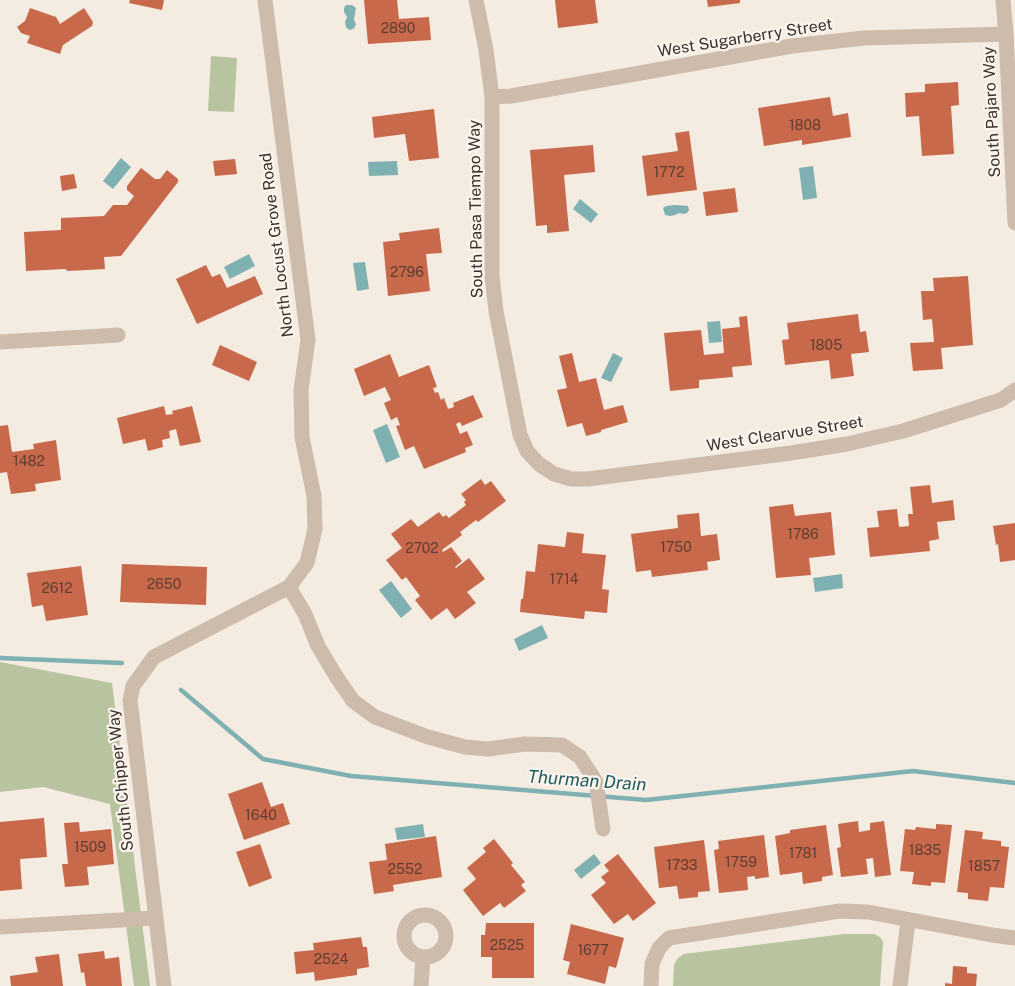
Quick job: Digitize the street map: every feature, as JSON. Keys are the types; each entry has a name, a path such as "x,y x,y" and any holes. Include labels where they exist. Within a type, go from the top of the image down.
{"street":[{"name":"North Locust Grove Road","path":"265,0 308,340 301,390 302,437 314,496 315,529 307,563 289,587"},
{"name":"South Pasa Tiempo Way","path":"476,0 486,50 492,98 492,276 496,311 520,435 527,451 539,464 554,474"},
{"name":"South Pajaro Way","path":"1003,0 1015,222"},
{"name":"West Sugarberry Street","path":"492,98 792,46 864,38 1006,34"},
{"path":"0,342 118,335"},
{"name":"West Clearvue Street","path":"554,474 571,479 588,479 847,444 903,431 958,414 1001,400 1015,390"},
{"path":"289,587 305,614 318,646 353,701 375,717 428,737 465,747 562,745 580,757 596,782 603,829"},
{"name":"South Chipper Way","path":"164,986 130,700 133,686 154,657 289,587"},
{"path":"651,986 652,964 659,948 669,938 840,911 868,912 908,921 1015,938"},
{"path":"0,927 155,918"},
{"path":"900,986 908,921"},
{"path":"421,986 423,957"}],"green space":[{"path":"211,56 237,58 234,112 208,111"},
{"path":"0,662 112,683 150,986 134,986 110,804 43,787 0,792"},
{"path":"844,934 874,934 880,937 883,942 880,986 673,986 674,965 677,959 684,954"}],"water":[{"path":"346,5 356,8 354,19 356,25 349,30 346,27 347,17 344,8"},
{"path":"121,158 131,167 113,189 103,181"},
{"path":"397,161 398,175 369,176 368,162"},
{"path":"813,166 817,198 803,200 799,168"},
{"path":"580,199 598,214 591,223 573,209"},
{"path":"675,205 688,206 689,210 683,214 665,215 663,208"},
{"path":"249,254 255,266 230,279 224,267"},
{"path":"365,262 369,289 357,291 353,263"},
{"path":"720,321 722,342 709,343 707,322"},
{"path":"613,353 623,358 611,382 601,378"},
{"path":"387,424 400,457 386,463 373,430"},
{"path":"842,574 843,588 815,592 813,578"},
{"path":"391,581 412,609 401,618 379,590"},
{"path":"542,625 548,638 519,651 514,639"},
{"path":"423,824 425,837 397,840 395,828"},
{"path":"594,854 601,863 581,879 574,870"}],"building":[{"path":"130,0 164,0 162,10 129,3"},
{"path":"364,0 397,0 399,19 429,17 431,40 368,44"},
{"path":"555,0 595,0 598,23 558,28"},
{"path":"707,0 740,0 740,3 708,7"},
{"path":"30,8 56,17 60,24 84,8 93,22 92,26 63,45 60,54 27,43 30,36 21,33 17,27 25,21"},
{"path":"958,82 959,105 951,106 954,154 922,156 919,116 906,117 905,93 925,92 925,84"},
{"path":"830,97 833,116 848,113 851,137 802,145 802,140 764,146 758,108"},
{"path":"434,109 439,158 409,161 405,134 374,138 372,117"},
{"path":"689,131 697,190 647,196 642,156 678,151 675,133"},
{"path":"593,145 595,172 564,175 569,231 547,233 547,225 536,226 530,150"},
{"path":"235,159 237,174 215,176 213,161"},
{"path":"141,168 155,179 160,179 167,170 178,179 178,182 121,256 104,257 105,269 26,271 24,232 61,230 61,218 104,216 113,205 127,205 134,196 127,190 127,186"},
{"path":"74,174 77,188 62,191 60,176"},
{"path":"735,188 738,212 706,216 703,192"},
{"path":"439,228 442,253 426,254 430,291 388,296 383,242 400,240 399,233"},
{"path":"206,265 212,277 220,274 227,288 255,276 263,294 197,324 176,279"},
{"path":"968,276 973,345 941,348 943,369 913,371 910,343 934,342 932,319 923,320 921,291 934,291 933,278"},
{"path":"858,314 860,332 866,331 869,352 851,354 854,376 831,379 829,360 785,365 782,340 789,339 787,323"},
{"path":"747,316 752,365 732,367 733,377 699,380 699,388 670,391 664,333 701,330 704,355 724,353 722,329 740,327 739,317"},
{"path":"220,345 257,362 249,381 212,365"},
{"path":"572,353 579,382 596,378 604,410 623,405 628,422 586,436 582,423 567,427 557,390 567,388 559,356"},
{"path":"390,354 399,377 429,365 437,387 433,388 435,393 438,392 441,400 444,398 448,409 454,407 453,403 473,395 483,417 462,426 460,422 456,424 460,434 467,431 473,445 465,448 466,452 424,469 414,446 405,450 396,426 400,425 397,417 391,420 384,403 391,400 385,387 364,396 354,369"},
{"path":"164,406 166,415 173,414 172,411 192,406 201,442 180,446 176,429 169,431 170,438 162,440 163,447 148,451 145,439 123,444 117,418"},
{"path":"8,425 12,452 34,449 33,444 56,440 61,480 35,484 36,491 11,494 7,472 0,473 0,426"},
{"path":"481,479 485,485 491,481 506,501 460,532 462,535 442,550 443,552 451,547 462,561 456,568 469,558 485,579 467,592 476,603 455,619 447,608 431,620 415,600 420,596 406,577 402,580 386,560 402,548 391,534 411,519 418,527 439,512 443,517 446,515 449,518 466,505 464,502 466,500 461,494"},
{"path":"930,485 932,503 953,500 955,520 937,522 939,539 929,541 930,551 870,557 867,528 879,527 877,511 897,509 899,527 909,526 908,514 913,514 910,487"},
{"path":"793,504 795,516 831,512 835,555 809,558 811,575 776,578 769,507"},
{"path":"699,513 701,536 717,534 720,560 707,562 708,570 652,577 651,570 636,572 631,534 678,528 677,515"},
{"path":"1015,523 1015,560 1000,562 993,526"},
{"path":"567,532 584,534 582,553 606,555 602,589 609,590 607,613 585,611 584,619 520,612 526,571 535,572 538,544 565,547"},
{"path":"122,564 207,567 206,605 120,602"},
{"path":"81,566 88,615 46,621 43,605 32,607 27,573"},
{"path":"262,782 271,807 283,803 290,824 244,840 228,794"},
{"path":"44,818 47,857 20,859 22,889 0,891 0,822"},
{"path":"858,821 859,832 870,830 870,823 884,821 891,875 875,877 873,858 866,859 868,874 841,877 837,848 841,847 838,824"},
{"path":"79,822 80,832 111,829 114,864 87,867 89,885 65,887 62,864 68,864 64,823"},
{"path":"936,824 952,825 945,883 931,882 931,886 912,884 914,872 900,871 905,829 915,830 916,827 936,829"},
{"path":"826,825 833,875 822,877 822,881 803,884 802,872 780,875 775,836 790,833 790,830"},
{"path":"965,830 983,832 982,839 1001,841 1001,846 1009,847 1004,888 990,887 988,901 968,899 968,893 957,892"},
{"path":"764,835 769,877 755,879 755,876 747,877 748,890 719,893 714,850 719,849 718,841"},
{"path":"436,836 442,877 393,885 394,891 374,894 369,862 387,860 385,844"},
{"path":"494,839 525,882 521,885 526,891 504,908 500,903 483,916 463,890 476,879 467,868 486,852 483,848"},
{"path":"704,840 710,891 698,892 698,897 679,899 677,886 659,888 654,847"},
{"path":"260,844 272,878 249,887 236,852"},
{"path":"618,854 656,903 633,921 628,914 614,924 591,895 606,883 601,877 609,871 604,865"},
{"path":"486,923 534,923 534,978 492,978 492,957 481,957 481,935 485,935"},
{"path":"571,924 624,938 616,968 609,966 605,984 567,974 570,962 563,960"},
{"path":"361,937 363,947 367,947 369,967 357,969 357,975 315,981 314,972 296,974 294,952 314,950 313,943"},
{"path":"104,951 105,959 119,957 122,986 86,986 78,954"},
{"path":"59,954 63,986 11,986 10,976 38,972 35,957"},
{"path":"953,966 967,967 967,973 977,974 976,986 945,986 945,983 952,984"}],"waterway":[{"name":"Thurman Drain","path":"0,658 122,663"},
{"name":"Thurman Drain","path":"181,690 263,759 351,776 646,800 913,771 1015,783"}]}
